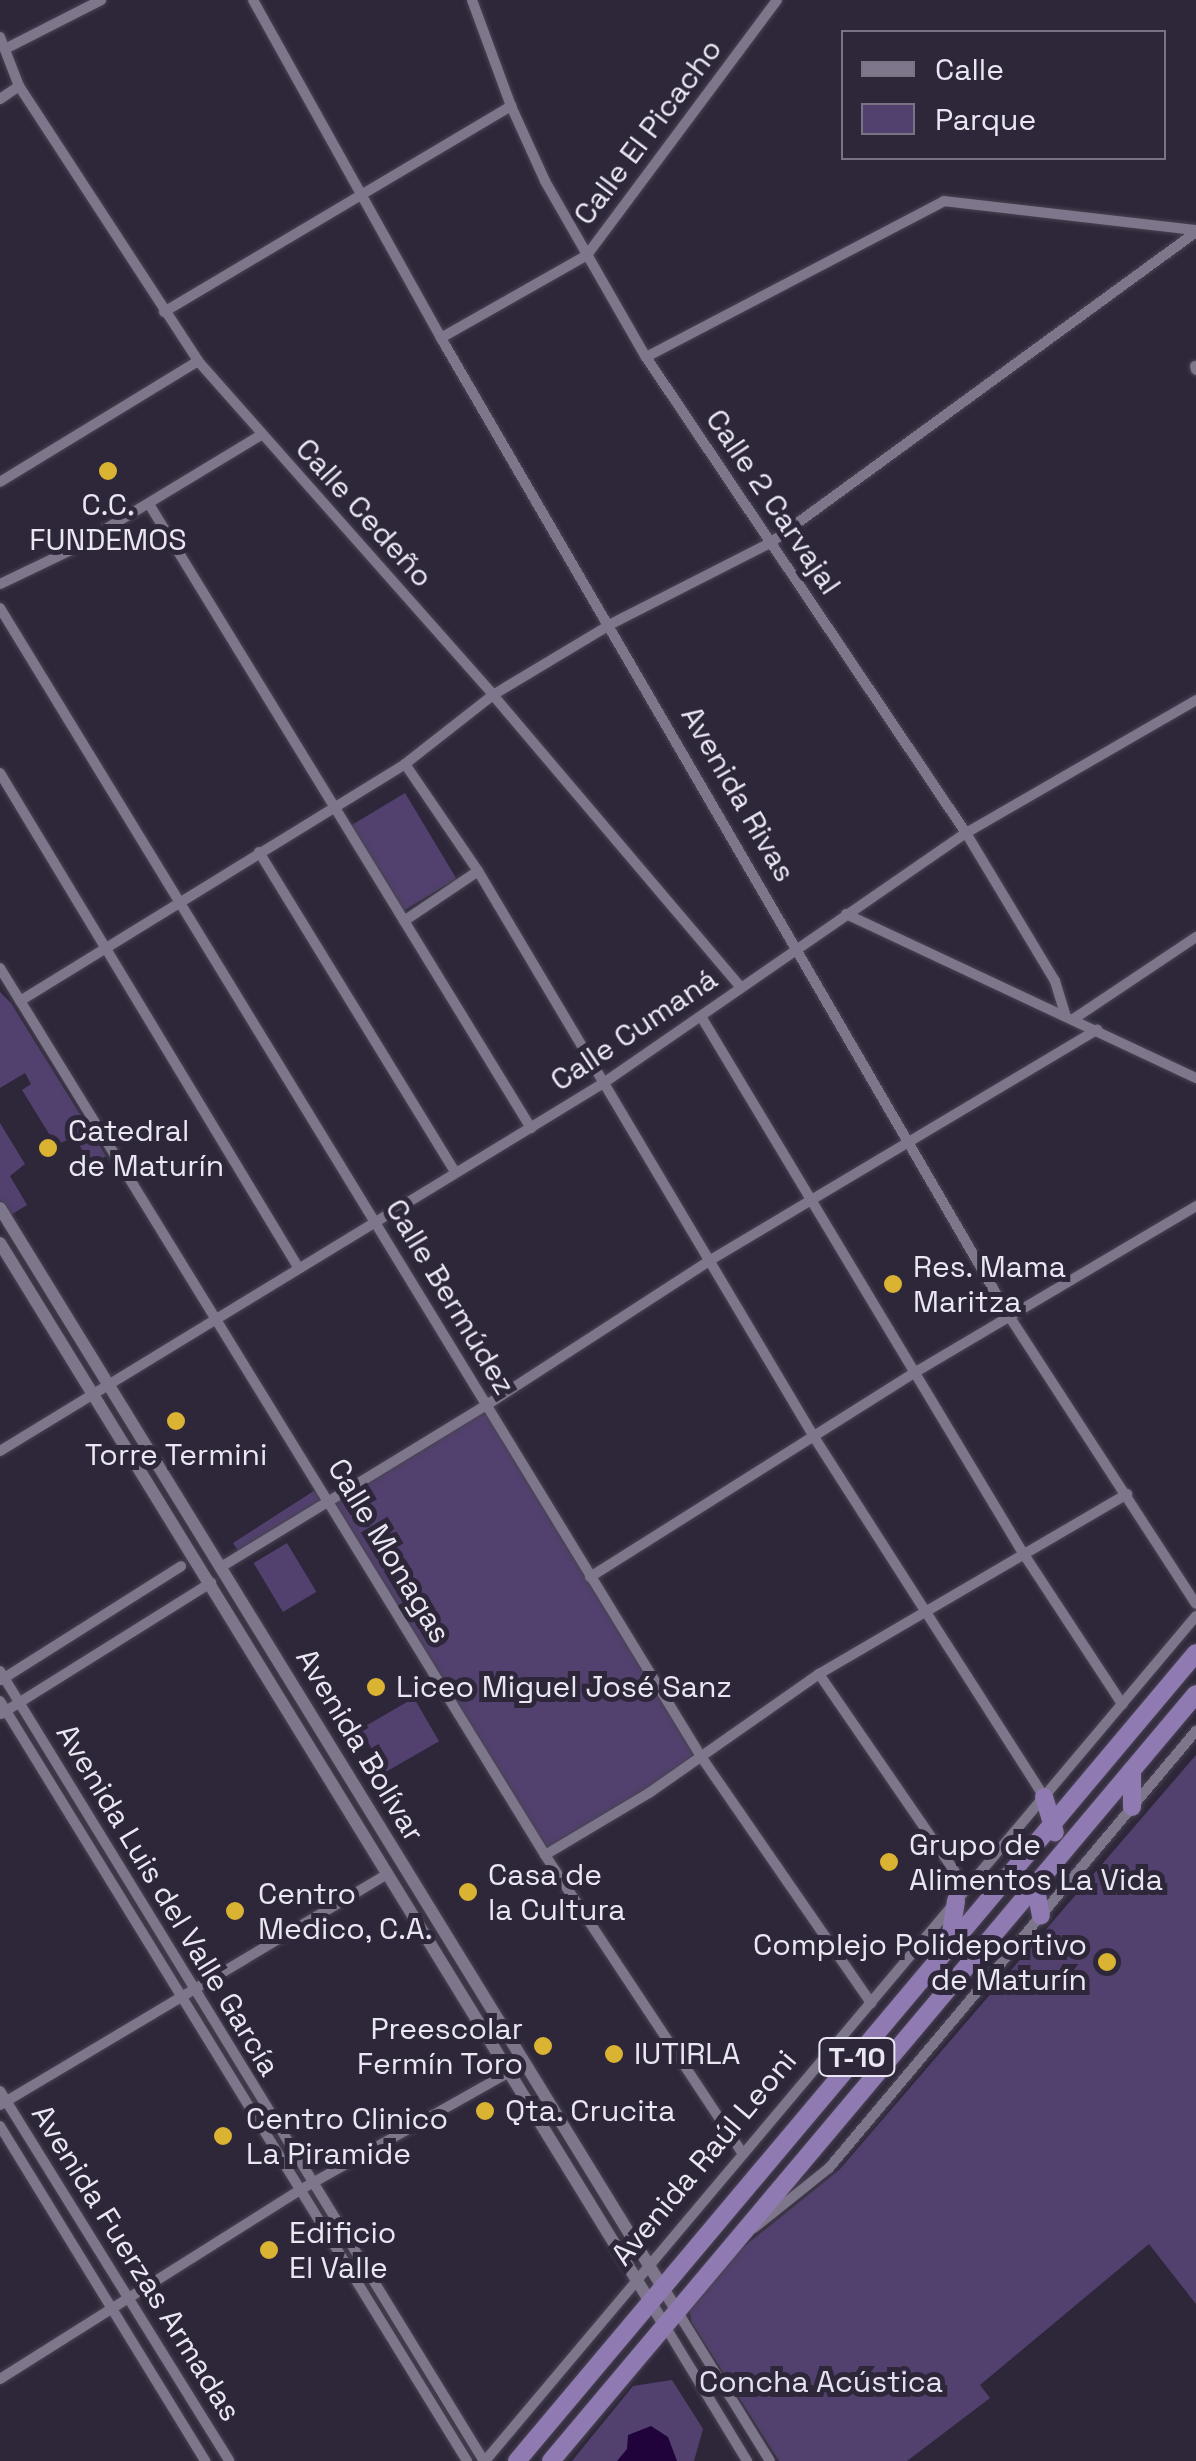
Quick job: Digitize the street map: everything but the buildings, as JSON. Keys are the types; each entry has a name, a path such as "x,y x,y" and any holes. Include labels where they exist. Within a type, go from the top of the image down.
{"highway":[{"name":"Avenida Raúl Leoni","path":"517,2461 1196,1653"},
{"name":"T-10","path":"552,2461 1196,1694"},
{"path":"1132,1770 1132,1807"},
{"path":"1044,1797 1054,1822 1058,1858"},
{"path":"1035,1885 1042,1915"},
{"path":"949,1947 961,1895"}],"street":[{"path":"5,49 101,0"},
{"name":"Avenida Rivas","path":"252,0 441,338 611,624 1009,1316 1196,1604"},
{"name":"Calle 2 Carvajal","path":"472,0 511,106 545,181 646,358 966,833 1055,981 1070,1016"},
{"name":"Calle El Picacho","path":"441,338 587,255 777,0"},
{"name":"Calle Cedeño","path":"0,37 19,86 198,360 741,987"},
{"path":"0,98 19,86"},
{"path":"164,312 359,192 511,106"},
{"path":"646,358 944,202 1196,231"},
{"path":"20,1001 406,764 492,695 611,624 770,543 1196,231"},
{"path":"0,482 198,360"},
{"path":"0,584 71,550 261,435"},
{"path":"149,504 531,1128"},
{"name":"Calle Bermúdez","path":"0,608 702,1758 871,2003"},
{"name":"Calle Cumaná","path":"0,1451 602,1084 966,833 1196,700"},
{"path":"406,764 478,871 602,1084 922,1612 1044,1797"},
{"path":"0,773 103,950 298,1267"},
{"path":"259,852 456,1172"},
{"path":"404,921 478,871"},
{"path":"846,914 1196,1078"},
{"path":"1070,1016 1196,937"},
{"name":"Calle Monagas","path":"0,968 545,1855 743,2154"},
{"path":"702,1018 1023,1553 1122,1704"},
{"path":"222,1567 485,1406 709,1261 1097,1030"},
{"path":"590,1577 914,1373 1196,1206"},
{"name":"Avenida Bolívar","path":"0,1208 650,2266 663,2288 671,2319 746,2461"},
{"name":"Avenida Bolívar","path":"0,1243 650,2302 671,2319 770,2461"},
{"path":"545,1855 702,1758 819,1674 1126,1494"},
{"path":"1,1676 181,1566"},
{"path":"2,1709 19,1703 211,1583"},
{"name":"Avenida Raúl Leoni","path":"485,2461 1196,1616"},
{"path":"819,1674 961,1895"},
{"name":"Avenida Luis del Valle García","path":"1,1676 485,2461"},
{"name":"Avenida Luis del Valle García","path":"2,1709 468,2461"},
{"path":"737,2240 814,2184 1196,1731"},
{"path":"3,2103 388,1874"},
{"path":"0,2379 300,2190 509,2072"},
{"name":"Avenida Fuerzas Armadas","path":"0,2090 3,2103 229,2461"},
{"name":"Avenida Fuerzas Armadas","path":"0,2126 206,2461"}],"green space":[{"path":"405,793 457,879 402,912 350,826"},
{"path":"0,992 11,1003 106,1156 92,1165 74,1137 56,1145 22,1090 31,1084 25,1073 0,1088"},
{"path":"0,1123 25,1164 10,1176 27,1205 9,1216 0,1200"},
{"path":"485,1406 702,1758 545,1855 329,1500 241,1555 233,1543 320,1487 328,1499"},
{"path":"287,1543 316,1592 283,1612 254,1563"},
{"path":"414,1698 439,1741 385,1772 360,1729"},
{"name":"Complejo Polideportivo de Maturín","path":"1196,1755 1196,2304 1149,2244 980,2385 990,2398 907,2461 779,2461 692,2323 689,2310 726,2261 840,2169"},
{"path":"672,2380 703,2429 694,2461 572,2461 633,2386"}],"shaded area":[{"path":"651,2426 668,2437 677,2461 617,2461 627,2449 628,2435"}],"place":[{"name":"C.C. FUNDEMOS","path":"108,471"},
{"name":"Catedral de Maturín","path":"48,1148"},
{"name":"Res. Mama Maritza","path":"893,1284"},
{"name":"Torre Termini","path":"176,1421"},
{"name":"Liceo Miguel José Sanz","path":"376,1687"},
{"name":"Grupo de Alimentos La Vida","path":"889,1862"},
{"name":"Casa de la Cultura","path":"468,1892"},
{"name":"Centro Medico, C.A.","path":"235,1911"},
{"name":"Complejo Polideportivo de Maturín","path":"1107,1962"},
{"name":"Preescolar Fermín Toro","path":"543,2046"},
{"name":"IUTIRLA","path":"614,2054"},
{"name":"Qta. Crucita","path":"485,2111"},
{"name":"Centro Clinico La Piramide","path":"223,2136"},
{"name":"Edificio El Valle","path":"269,2250"}],"park label":[{"name":"Concha Acústica","path":"821,2382"}]}
